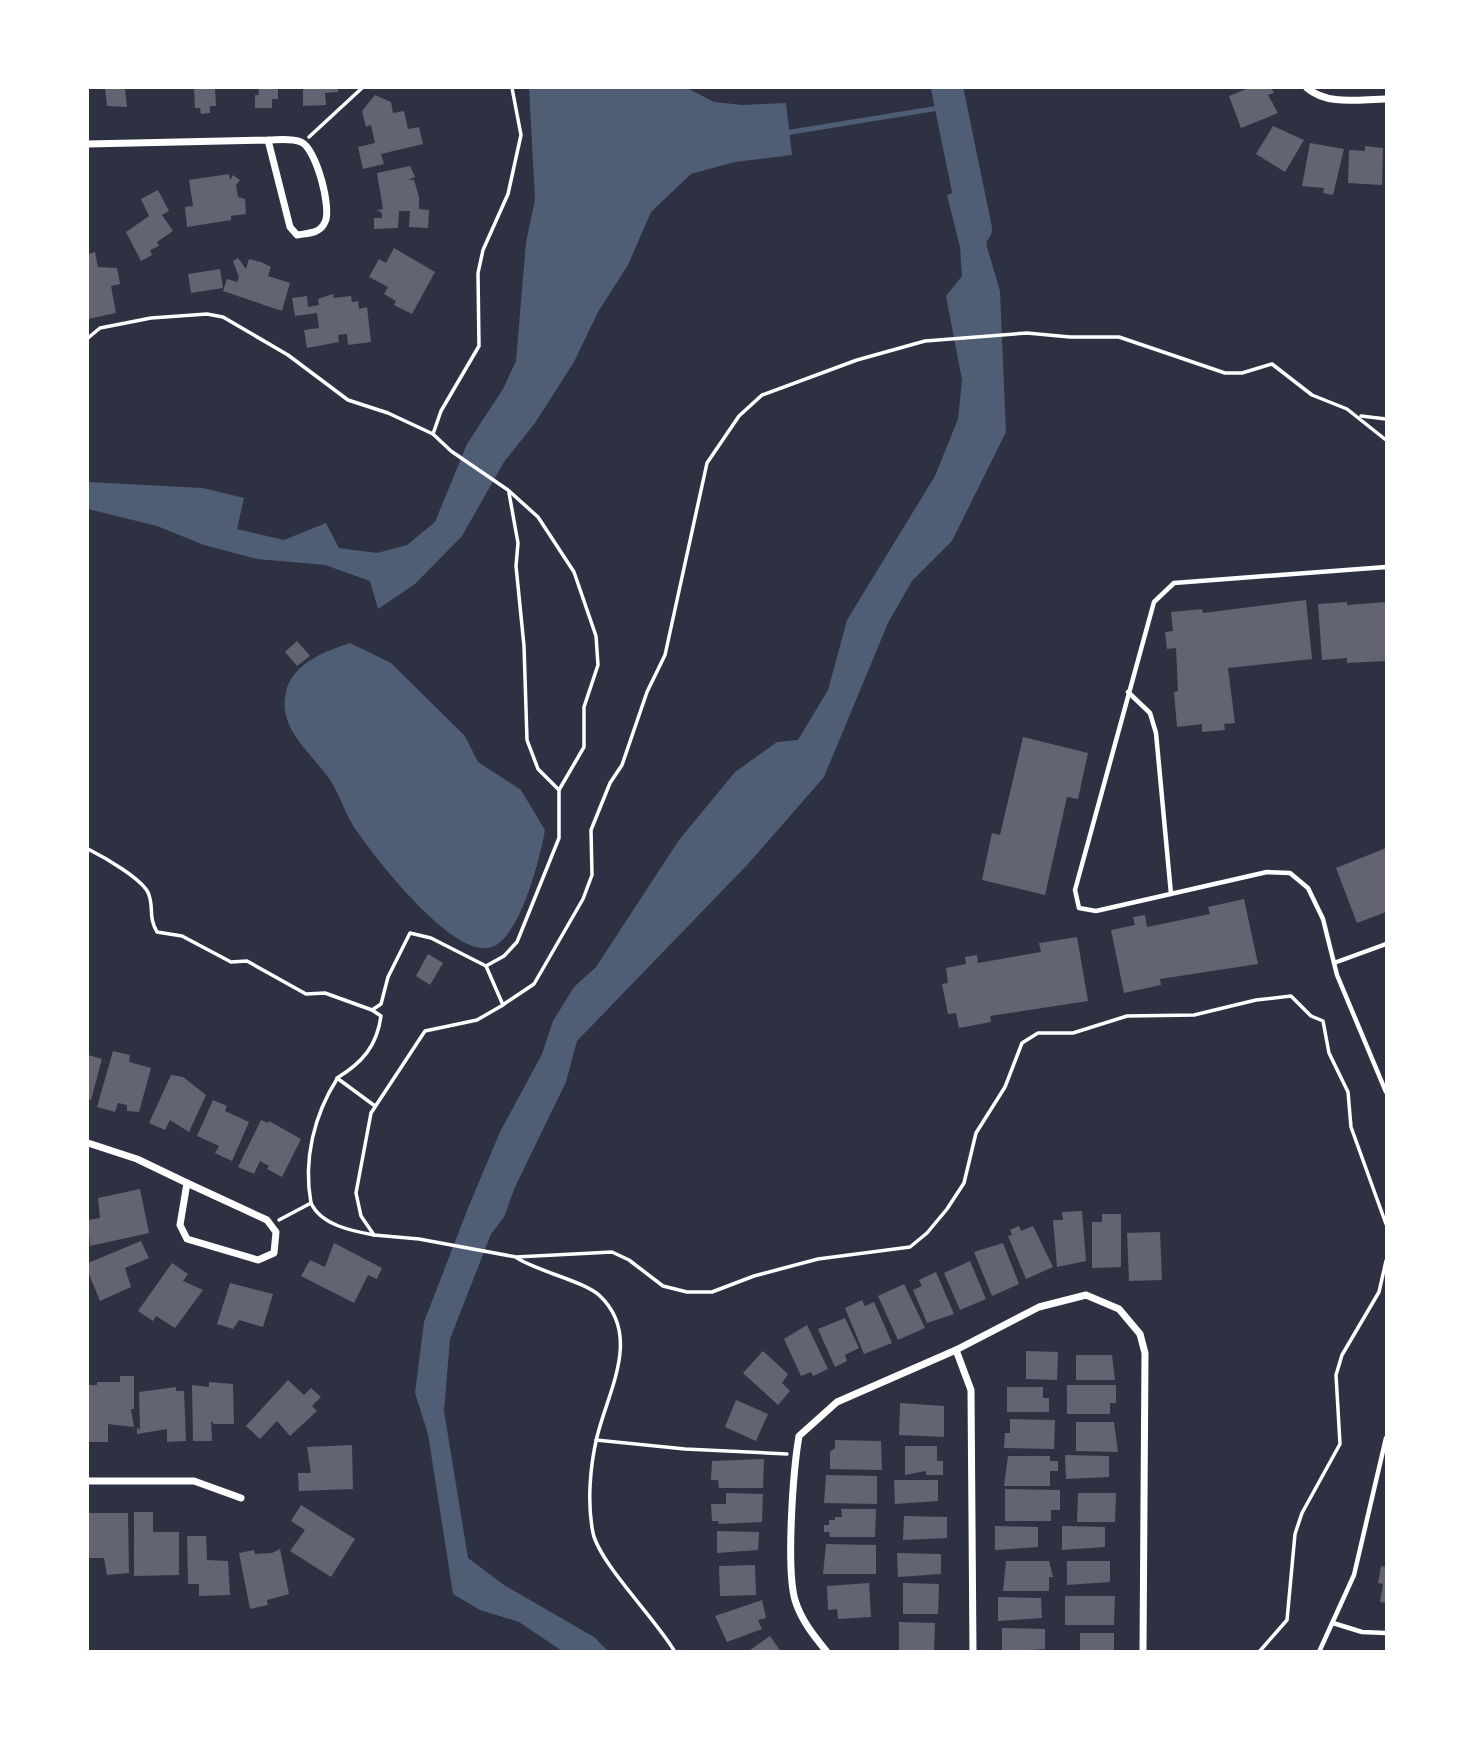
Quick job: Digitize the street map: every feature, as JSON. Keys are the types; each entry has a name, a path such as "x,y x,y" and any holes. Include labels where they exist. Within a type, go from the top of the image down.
{"street":[{"path":"1307,88 1317,96 1335,100 1387,99"},
{"path":"88,144 268,140 303,143 312,152 320,175 327,215 324,224 315,233 297,235 290,227 268,140"},
{"path":"88,1143 137,1159 187,1183 272,1224 277,1240 274,1252 258,1260 187,1239 180,1225 187,1183"},
{"path":"827,1651 805,1622 794,1596 796,1455 799,1436 837,1402 956,1350 1039,1307 1086,1295 1119,1309 1139,1334 1145,1353 1143,1651"},
{"path":"956,1350 971,1390 973,1651"},
{"path":"88,1481 194,1481 220,1488 241,1498"}],"lane":[{"path":"1387,567 1174,583 1154,602 1075,890 1079,908 1096,911 1267,872 1290,873 1308,888 1323,919 1334,963 1387,1092"},
{"path":"1128,692 1150,713 1156,733 1171,894"},
{"path":"1334,963 1387,943"},
{"path":"1319,1651 1354,1574 1387,1438"},
{"path":"1333,1623 1362,1632 1387,1633"}],"path":[{"path":"303,143 362,88"},
{"path":"433,434 441,411 479,346 478,273 483,250 508,194 521,135 512,88"},
{"path":"88,338 100,328 151,318 207,314 223,317 288,355 348,400 388,413 433,434 451,451 508,489 538,517 560,547 579,585 596,636 598,665 584,707 584,747 559,790 559,838 517,942 504,956 486,966"},
{"path":"374,1235 360,1216 356,1193 374,1106 425,1031 477,1020 534,984 588,887 594,856 591,830 622,765 647,692 665,655 697,495 707,463 722,438 762,395 858,360 925,341 1027,333 1070,337 1119,337 1225,373 1242,373 1272,364 1281,368 1312,396 1358,416 1387,440"},
{"path":"1358,416 1387,419"},
{"path":"508,489 518,542 516,566 524,646 527,740 538,769 559,790"},
{"path":"88,849 143,884 150,895 150,919 157,932 182,936 232,962 247,961 306,994 325,993 372,1010 381,1016 379,1031 370,1051 337,1078 320,1105 314,1131 308,1187 316,1213 332,1223 374,1235 516,1257 612,1252 629,1260 663,1286 687,1292 712,1292 754,1276 818,1259 910,1247 940,1217 964,1183 976,1133 1014,1070 1022,1043 1038,1032 1073,1033 1127,1016 1194,1015 1256,1000 1292,996 1311,1016 1323,1021 1329,1053 1348,1092 1351,1127 1387,1224"},
{"path":"372,1010 381,1004 382,991 410,933 430,938 486,966 503,1005"},
{"path":"337,1078 374,1106"},
{"path":"272,1224 311,1203"},
{"path":"516,1257 599,1295 616,1318 622,1341 619,1365 596,1440 590,1491 593,1534 603,1555 675,1651"},
{"path":"1259,1651 1287,1620 1295,1534 1303,1513 1340,1444 1336,1375 1342,1355 1378,1292 1387,1261"},
{"path":"596,1440 685,1449 796,1455"}],"water":[{"path":"529,88 687,88 714,102 742,105 786,103 792,155 735,162 691,174 651,212 628,265 598,312 574,362 535,423 504,462 462,536 415,584 378,609 370,581 325,565 257,559 204,545 157,526 88,509 88,482 203,488 244,498 237,529 284,540 326,523 339,548 377,553 407,545 435,522 467,444 503,389 516,361 526,242 535,200"},
{"path":"979,183 987,247 1000,291 1006,432 952,541 912,581 888,623 824,777 748,864 577,1041 566,1082 515,1187 504,1217 491,1234 450,1339 444,1411 468,1558 504,1585 594,1637 608,1651 562,1651 519,1622 480,1610 453,1594 428,1434 415,1393 424,1322 500,1132 542,1054 553,1021 574,987 596,967 679,840 735,772 777,742 798,740 828,690 847,620 935,476 958,419 962,380 946,296 962,276 960,247 947,195"},
{"path":"350,643 391,663 465,736 478,762 521,790 545,830 539,859 520,913 502,940 492,947 476,947 458,939 418,905 356,830 332,783 292,730 285,706 289,682 295,673 311,660"}],"building":[{"path":"105,88 125,88 127,107 107,106"},
{"path":"194,88 215,88 216,106 210,106 210,113 201,114 200,108 195,108"},
{"path":"258,88 278,88 278,99 272,99 272,108 255,108"},
{"path":"303,88 338,88 338,92 325,93 326,105 303,106"},
{"path":"1249,88 1271,88 1274,93 1268,95 1278,113 1241,128 1229,96"},
{"path":"375,95 391,102 393,113 404,111 408,129 419,127 423,144 381,154 384,164 363,169 358,147 375,143 371,125 366,127 362,111"},
{"path":"1273,126 1304,140 1285,172 1256,154"},
{"path":"1310,143 1344,149 1333,195 1323,193 1324,188 1302,186"},
{"path":"1365,146 1383,148 1382,185 1348,183 1349,150 1365,151"},
{"path":"410,166 415,177 408,180 414,180 419,209 429,210 428,228 409,227 410,211 399,211 398,228 374,229 374,218 382,218 382,213 377,210 383,209 377,173"},
{"path":"229,174 230,180 233,175 240,180 236,185 238,197 245,199 246,214 231,216 231,220 187,227 185,207 193,206 189,180"},
{"path":"158,190 169,211 162,215 173,231 157,242 159,246 150,250 152,255 141,261 126,232 149,216 141,199"},
{"path":"394,248 435,272 412,314 394,305 396,301 384,294 388,287 369,277 379,259 386,263"},
{"path":"95,252 98,267 117,268 120,284 111,286 116,313 88,319 88,254"},
{"path":"238,258 246,269 249,259 261,262 271,267 268,276 290,283 282,311 223,291 227,279 237,282 239,277 233,261"},
{"path":"220,269 223,288 191,293 188,274"},
{"path":"333,294 334,298 351,296 352,302 358,301 359,309 367,307 371,342 348,345 347,334 338,335 339,342 307,348 304,330 319,328 317,313 295,316 292,298 307,296 308,307 319,305 318,299"},
{"path":"1306,600 1312,659 1228,668 1235,723 1224,724 1225,730 1202,732 1202,724 1177,727 1174,692 1178,691 1176,648 1167,649 1165,632 1173,631 1171,612 1202,609 1203,613"},
{"path":"1347,602 1347,605 1386,602 1386,661 1347,663 1347,658 1322,660 1318,604"},
{"path":"297,641 310,656 297,666 285,652"},
{"path":"1023,737 1088,753 1078,799 1067,797 1045,895 982,880 992,833 1000,835"},
{"path":"1386,848 1386,912 1357,923 1336,868"},
{"path":"1244,899 1258,964 1160,979 1161,985 1124,993 1111,930 1135,925 1133,917 1145,915 1147,927 1210,914 1208,907"},
{"path":"1077,937 1088,1001 990,1016 991,1022 959,1028 956,1013 948,1014 942,984 948,983 946,968 966,964 965,957 977,955 978,963 1041,952 1039,943"},
{"path":"428,954 443,963 430,985 416,976"},
{"path":"113,1051 130,1055 129,1062 151,1068 139,1112 127,1111 127,1105 118,1103 115,1112 97,1107"},
{"path":"88,1055 102,1059 91,1100 88,1099"},
{"path":"171,1075 183,1077 206,1095 189,1132 170,1120 165,1130 149,1123"},
{"path":"213,1100 227,1106 225,1111 249,1122 232,1161 215,1153 219,1146 197,1136"},
{"path":"261,1120 268,1123 269,1121 301,1139 282,1177 267,1169 269,1166 260,1161 254,1174 238,1167"},
{"path":"140,1189 149,1233 90,1246 88,1220 100,1218 98,1198"},
{"path":"1082,1211 1086,1261 1057,1267 1053,1220 1063,1220 1062,1212"},
{"path":"1102,1214 1121,1214 1121,1267 1092,1268 1092,1222 1102,1222"},
{"path":"1019,1226 1021,1231 1033,1226 1053,1267 1026,1279 1008,1236 1012,1235 1010,1230"},
{"path":"1160,1232 1162,1280 1129,1281 1127,1233"},
{"path":"141,1241 149,1258 125,1268 131,1287 100,1301 88,1272 88,1263"},
{"path":"334,1243 382,1268 377,1279 368,1275 354,1303 301,1276 310,1260 325,1267"},
{"path":"1003,1243 1019,1284 992,1296 974,1252"},
{"path":"970,1261 986,1299 960,1310 944,1273"},
{"path":"172,1263 188,1274 183,1281 203,1290 175,1328 156,1316 153,1321 138,1311"},
{"path":"936,1272 954,1314 927,1323 913,1290 922,1286 919,1280"},
{"path":"230,1283 273,1294 263,1327 239,1320 233,1329 217,1324"},
{"path":"904,1284 925,1328 898,1340 878,1296"},
{"path":"862,1300 865,1306 874,1302 892,1343 864,1354 845,1308"},
{"path":"845,1318 859,1348 845,1355 847,1361 835,1367 818,1329"},
{"path":"807,1325 828,1369 813,1376 811,1372 801,1376 784,1339"},
{"path":"763,1351 788,1374 782,1383 790,1391 778,1405 743,1373"},
{"path":"1026,1351 1058,1352 1057,1380 1026,1379"},
{"path":"1076,1355 1112,1355 1115,1380 1076,1380"},
{"path":"120,1376 134,1376 134,1409 131,1409 134,1427 108,1424 108,1442 89,1442 89,1385 97,1385 97,1382 120,1382"},
{"path":"288,1380 304,1395 311,1388 321,1397 312,1406 317,1411 290,1436 277,1421 260,1439 246,1426"},
{"path":"209,1382 233,1384 234,1424 214,1424 211,1421 212,1441 193,1441 192,1385 209,1387"},
{"path":"1067,1385 1116,1385 1116,1403 1110,1403 1110,1414 1067,1414"},
{"path":"176,1387 176,1391 184,1391 186,1441 167,1442 167,1429 137,1434 137,1427 140,1430 139,1392"},
{"path":"1007,1387 1043,1387 1043,1398 1049,1398 1049,1412 1007,1412"},
{"path":"736,1400 768,1414 756,1441 725,1427"},
{"path":"900,1403 944,1406 944,1437 899,1435"},
{"path":"1010,1419 1055,1420 1054,1449 1004,1448 1005,1433 1010,1433"},
{"path":"1076,1422 1114,1422 1118,1452 1076,1451"},
{"path":"835,1440 881,1441 882,1470 830,1469 830,1452 835,1448"},
{"path":"352,1445 353,1489 299,1491 298,1473 311,1473 307,1447"},
{"path":"905,1446 937,1446 937,1461 943,1461 943,1475 926,1475 926,1471 905,1475"},
{"path":"1065,1455 1109,1456 1109,1477 1066,1479"},
{"path":"1008,1456 1050,1456 1050,1461 1058,1461 1058,1471 1050,1471 1050,1486 1004,1486"},
{"path":"764,1459 763,1488 719,1488 718,1480 711,1480 712,1461"},
{"path":"826,1475 877,1476 877,1504 824,1503"},
{"path":"894,1480 938,1480 938,1501 895,1504"},
{"path":"1005,1489 1060,1490 1060,1510 1051,1510 1051,1521 1005,1521"},
{"path":"726,1493 763,1494 762,1522 719,1524 718,1521 712,1521 711,1504 726,1504"},
{"path":"1078,1493 1116,1493 1115,1522 1077,1522"},
{"path":"301,1505 355,1539 331,1577 290,1551 305,1530 291,1521"},
{"path":"841,1509 876,1509 875,1537 830,1537 829,1532 824,1532 824,1525 829,1525 829,1520 835,1520 835,1517 842,1517"},
{"path":"134,1512 153,1512 153,1532 179,1532 179,1575 134,1576"},
{"path":"88,1513 128,1513 129,1573 107,1575 104,1558 88,1558"},
{"path":"904,1516 947,1517 947,1538 903,1540"},
{"path":"995,1526 1038,1527 1038,1547 995,1550"},
{"path":"1062,1526 1105,1527 1105,1547 1062,1550"},
{"path":"717,1531 759,1532 758,1550 717,1553"},
{"path":"187,1536 206,1536 207,1560 228,1561 230,1595 199,1596 199,1584 188,1584"},
{"path":"826,1544 876,1545 876,1574 823,1574"},
{"path":"280,1549 289,1594 267,1600 268,1605 250,1609 239,1553 254,1550 255,1554 272,1553"},
{"path":"897,1553 941,1554 941,1574 898,1577"},
{"path":"1006,1561 1049,1561 1053,1577 1049,1577 1049,1591 1003,1591"},
{"path":"1067,1561 1110,1561 1110,1582 1067,1585"},
{"path":"755,1565 756,1595 720,1596 719,1566"},
{"path":"1381,1566 1386,1567 1386,1603 1380,1602 1383,1584 1378,1583"},
{"path":"869,1583 871,1617 838,1619 837,1609 828,1610 827,1586"},
{"path":"903,1583 939,1584 938,1614 903,1614"},
{"path":"1065,1596 1115,1596 1114,1625 1065,1625"},
{"path":"998,1597 1041,1598 1042,1618 998,1621"},
{"path":"762,1600 766,1618 758,1620 762,1629 727,1642 715,1616"},
{"path":"899,1622 935,1623 934,1652 899,1651"},
{"path":"1002,1628 1045,1629 1045,1649 1002,1652"},
{"path":"1080,1633 1114,1633 1114,1652 1080,1652"},
{"path":"770,1636 781,1652 747,1652"}],"waterway":[{"path":"947,88 976,229"},
{"path":"785,133 951,106"}]}
